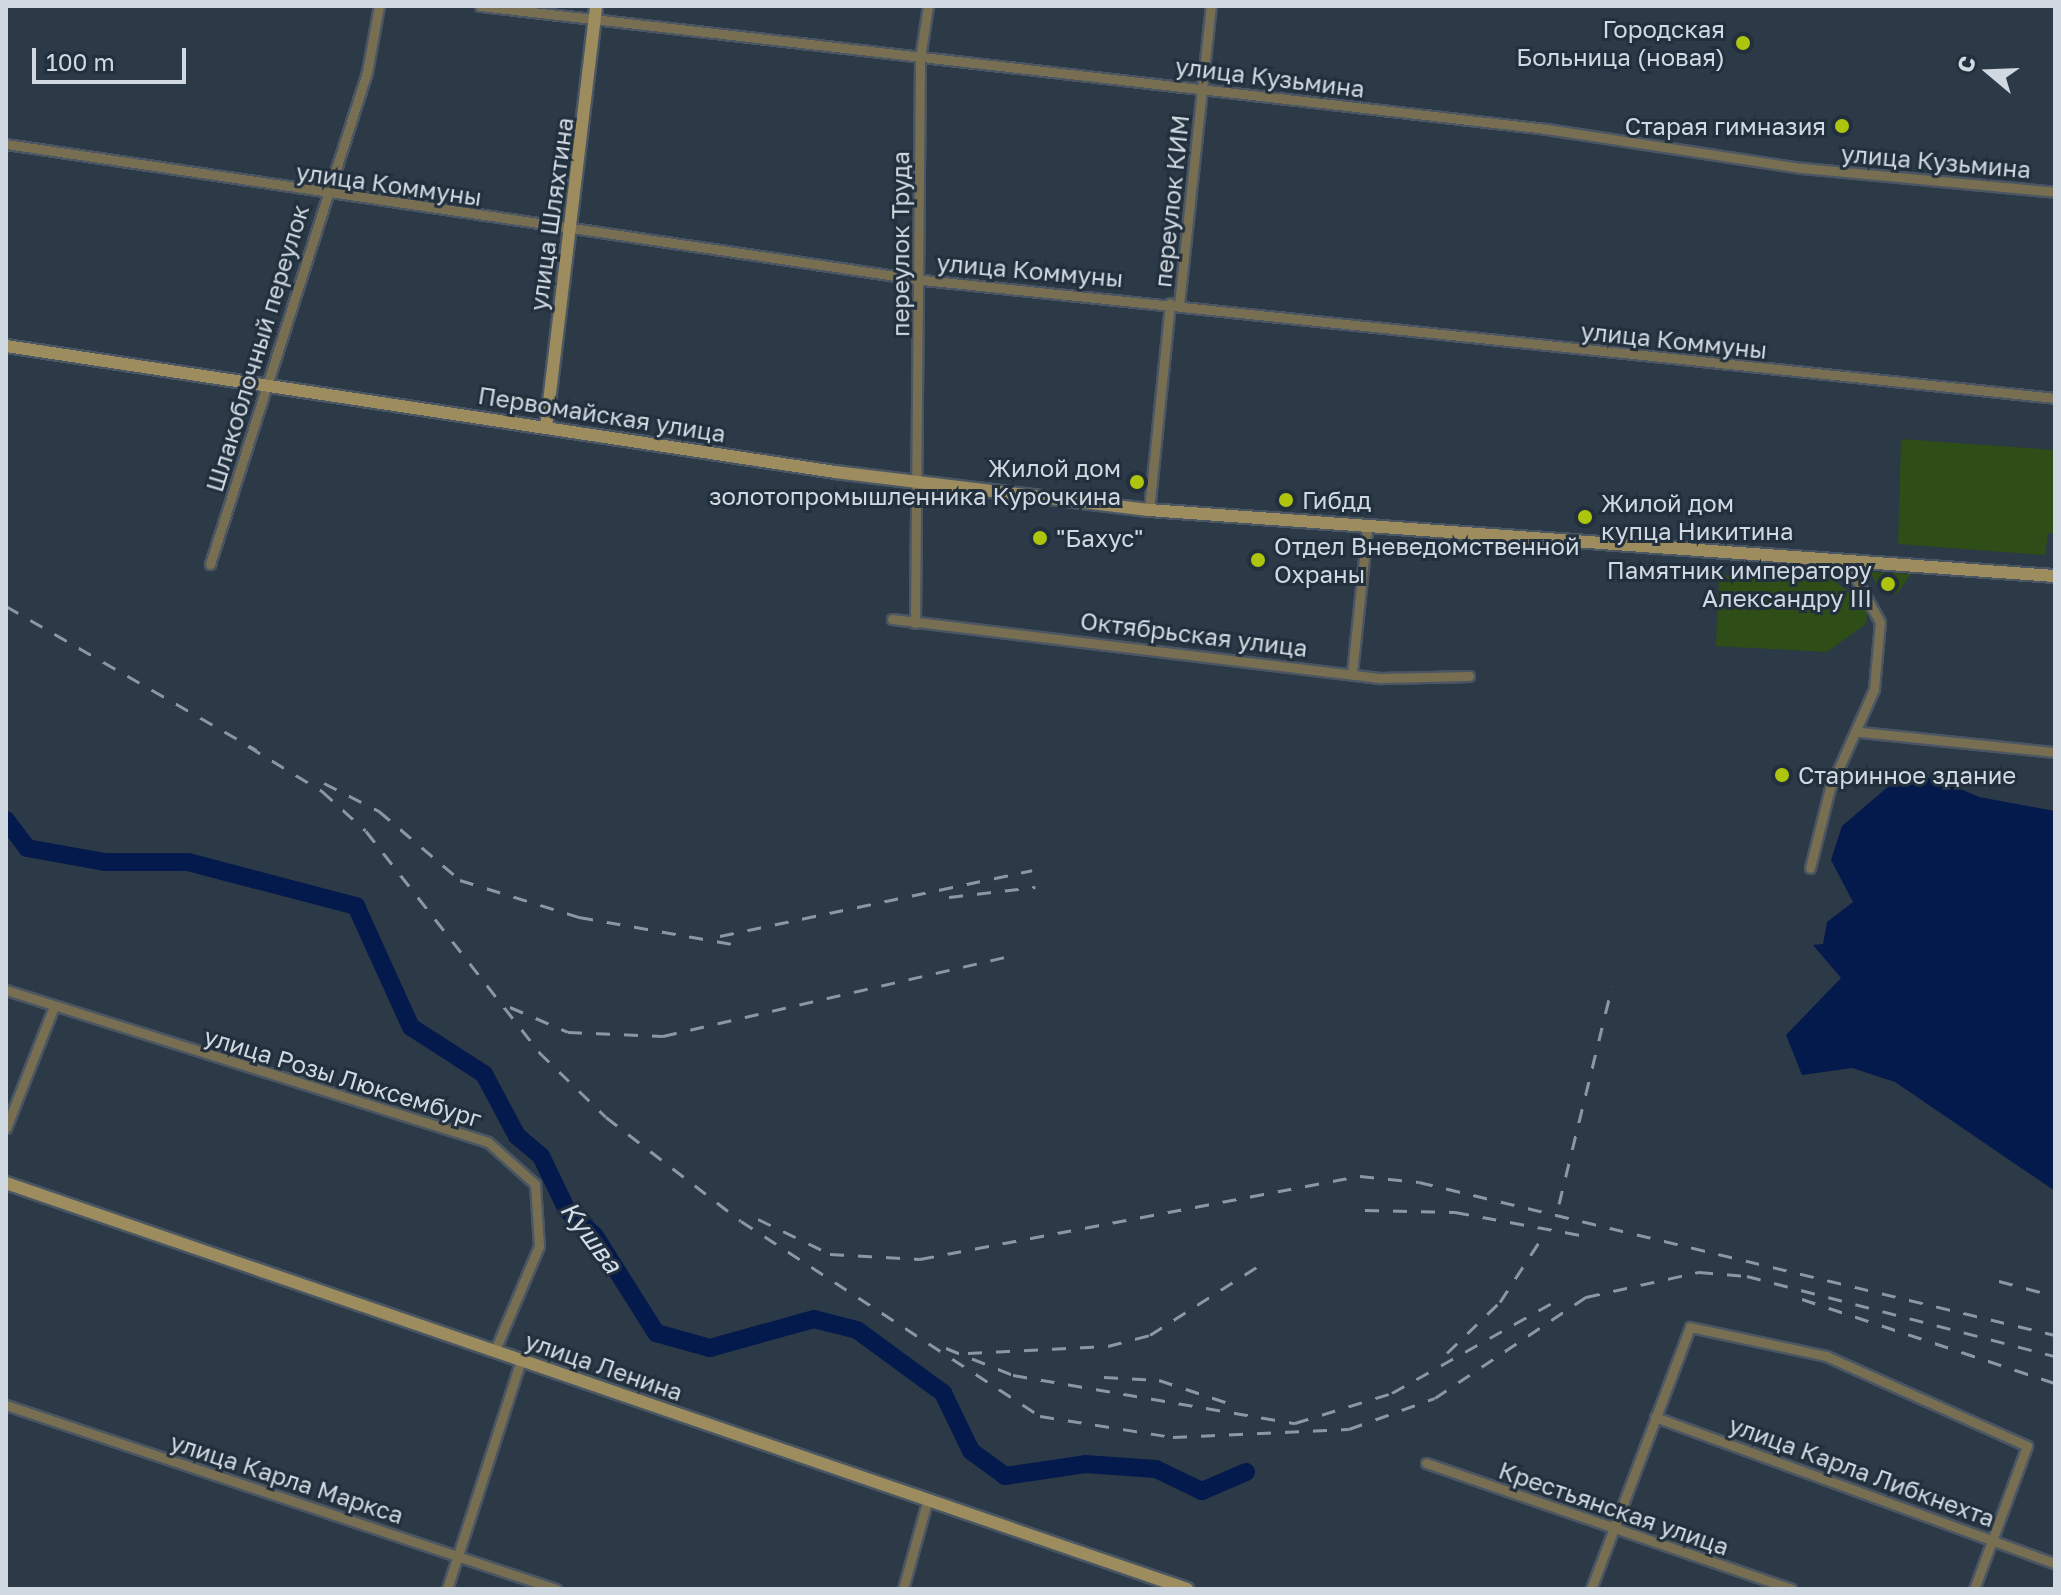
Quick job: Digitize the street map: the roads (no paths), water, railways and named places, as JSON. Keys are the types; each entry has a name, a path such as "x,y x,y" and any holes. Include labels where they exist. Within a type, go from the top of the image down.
{"main road":[{"name":"улица Шляхтина","path":"546,427 595,12"},
{"name":"Первомайская улица","path":"6,346 918,483 1149,510 1367,530 2055,576"},
{"name":"улица Ленина","path":"6,1183 1187,1589"}],"street":[{"name":"Шлакоблочный переулок","path":"210,564 324,196 367,72 379,6"},
{"name":"улица Кузьмина","path":"480,6 595,12 920,58 1203,88 1802,168 2055,192"},
{"name":"переулок Труда","path":"915,623 923,280 920,58 928,6"},
{"name":"переулок КИМ","path":"1149,510 1211,6"},
{"name":"улица Коммуны","path":"6,144 324,196 923,280 2055,398"},
{"path":"1352,673 1367,530"},
{"path":"1810,868 1837,767 1860,732 1874,689 1880,622 1848,564"},
{"name":"Октябрьская улица","path":"892,619 1352,673 1469,676"},
{"path":"1860,732 2055,752"},
{"name":"улица Розы Люксембург","path":"6,990 488,1142 535,1184 539,1246 495,1350"},
{"path":"6,1128 54,1006"},
{"path":"1591,1589 1690,1327 1826,1356 2027,1446 1974,1589"},
{"path":"447,1589 456,1552 521,1360"},
{"name":"улица Карла Маркса","path":"6,1405 456,1552 556,1589"},
{"name":"улица Карла Либкнехта","path":"1655,1417 2055,1563"},
{"name":"Крестьянская улица","path":"1426,1463 1612,1532 1791,1589"},
{"path":"903,1589 927,1502"}],"water":[{"path":"1933,777 1979,797 2055,811 2055,1191 1895,1082 1852,1068 1802,1075 1786,1035 1841,978 1813,945 1823,944 1827,922 1853,902 1831,860 1842,826 1890,785"}],"waterway":[{"name":"Кушва","path":"6,820 27,848 105,862 188,862 356,906 411,1027 484,1074 517,1136 541,1156 567,1210 595,1236 656,1333 710,1348 814,1319 857,1330 943,1393 971,1451 1005,1476 1085,1464 1156,1469 1202,1491 1246,1472"}],"railway":[{"path":"6,606 256,750"},
{"path":"248,746 322,791 366,831 539,1052 606,1117 741,1221 1040,1416 1173,1437 1349,1429 1435,1398 1586,1297 1699,1272 1747,1276 2055,1356"},
{"path":"324,783 379,811 460,880 579,917 743,946"},
{"path":"720,936 1032,870"},
{"path":"949,897 1035,887"},
{"path":"510,1007 568,1032 663,1036 1018,954"},
{"path":"1559,1204 1612,986"},
{"path":"758,1219 830,1254 920,1259 1360,1176 1419,1182 2055,1335"},
{"path":"1365,1210 1455,1212 1586,1236"},
{"path":"1447,1353 1500,1302 1545,1233"},
{"path":"968,1353 1108,1346 1150,1335 1263,1263"},
{"path":"1999,1281 2055,1296"},
{"path":"1802,1299 2055,1383"},
{"path":"946,1348 1013,1375 1295,1423 1392,1393 1555,1301"},
{"path":"1104,1377 1159,1380 1228,1403"}],"place":[{"name":"Городская Больница (новая)","path":"1743,43"},
{"name":"Старая гимназия","path":"1842,126"},
{"name":"Жилой дом золотопромышленника Курочкина","path":"1137,482"},
{"name":"Гибдд","path":"1286,500"},
{"name":"Жилой дом купца Никитина","path":"1585,517"},
{"name":"\"Бахус\"","path":"1040,538"},
{"name":"Отдел Вневедомственной Охраны","path":"1258,560"},
{"name":"Памятник императору Александру III","path":"1888,584"},
{"name":"Старинное здание","path":"1782,775"}]}
